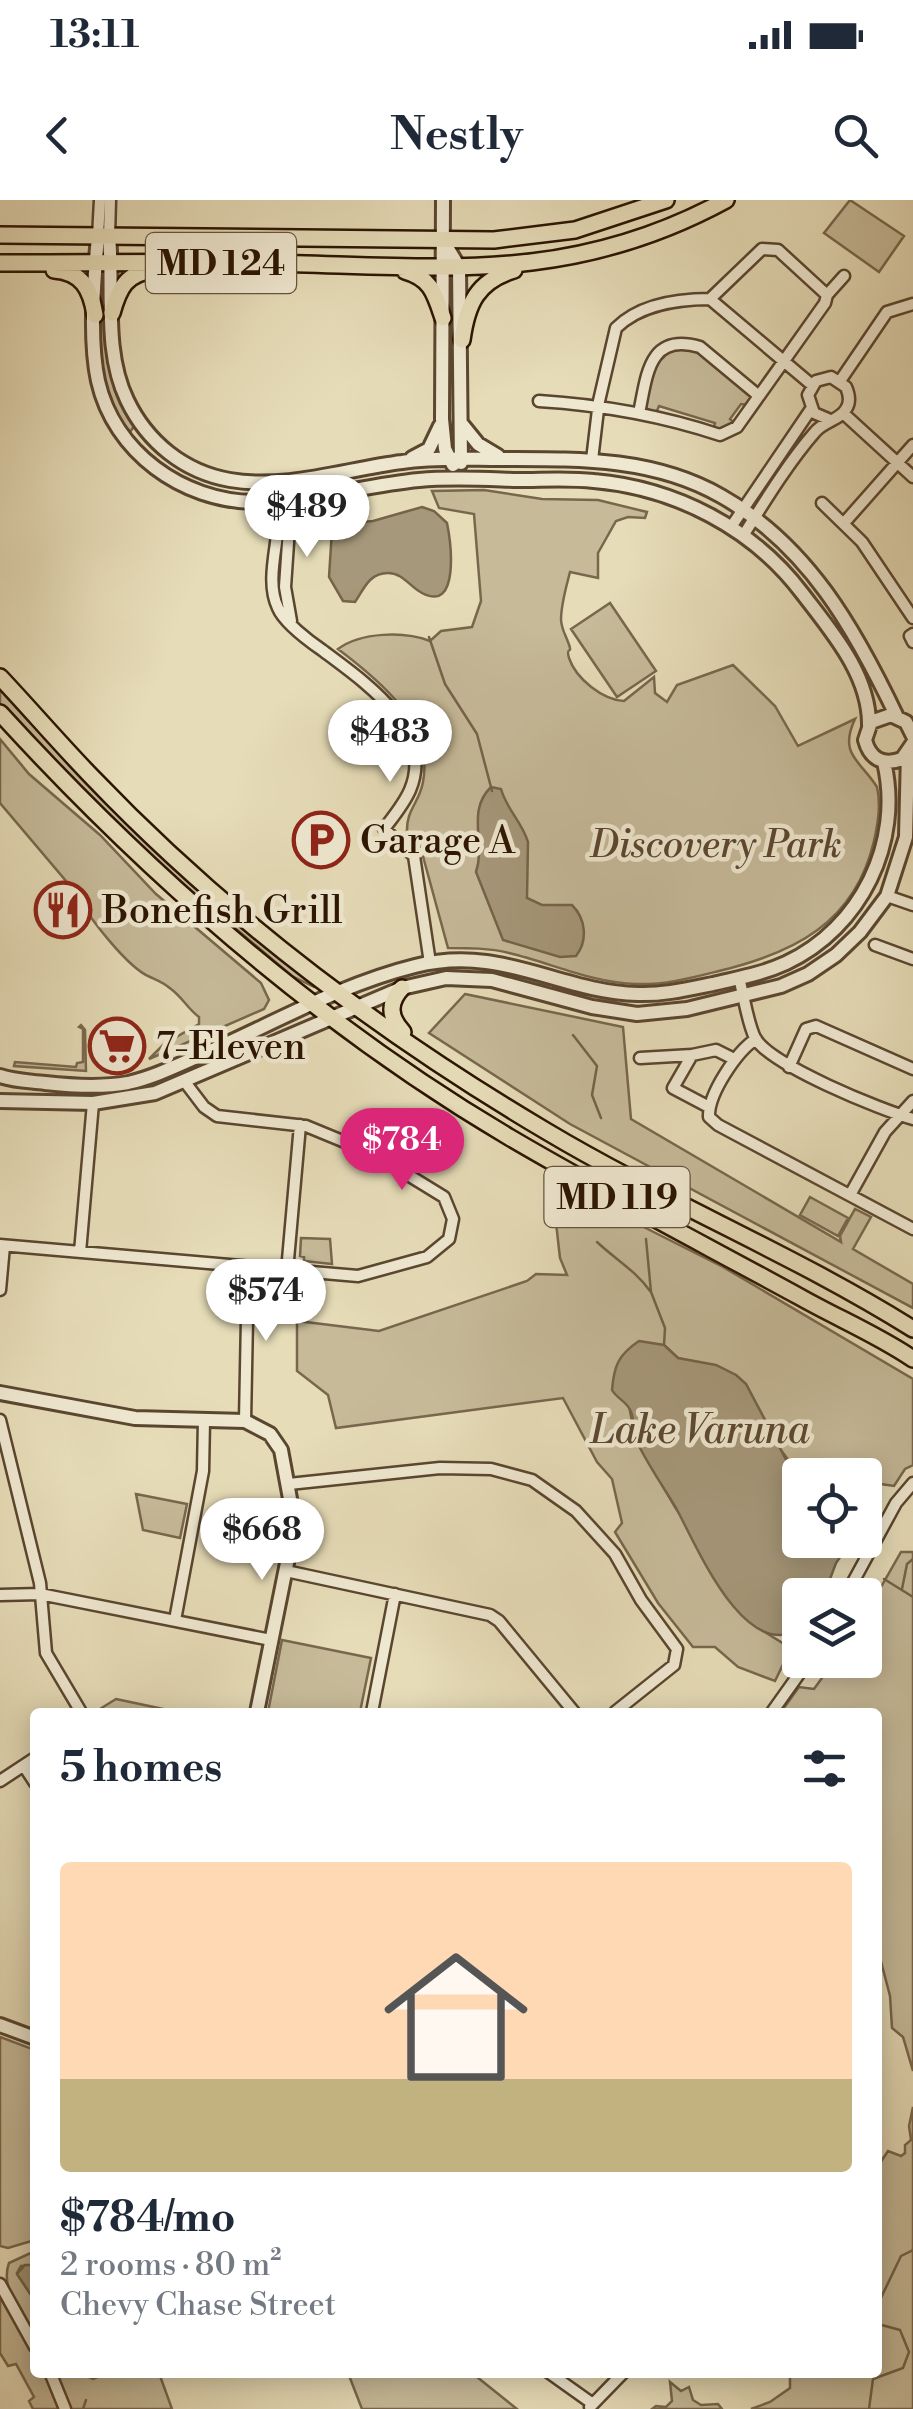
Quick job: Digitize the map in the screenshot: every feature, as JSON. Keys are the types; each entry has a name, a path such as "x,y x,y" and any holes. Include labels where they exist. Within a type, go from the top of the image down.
{"main road":[{"name":"MD 124","path":"0,235 494,240 575,230 666,200"},
{"name":"MD 124","path":"0,266 264,263 450,267 546,262 659,233 726,200"},
{"path":"462,340 469,304 480,288 503,274 546,262"},
{"path":"0,266 74,274 104,314 122,285 138,273 220,271 264,263"},
{"path":"386,266 426,280 435,293 442,318"},
{"name":"MD 119","path":"0,676 94,780 185,866 358,1007 548,1133 913,1329"},
{"name":"MD 119","path":"0,713 109,826 204,915 403,1069 506,1136 913,1359"},
{"path":"402,988 392,1004 394,1022 436,1061"}],"street":[{"path":"100,200 104,314 96,365 101,392 117,426 140,456 166,476 199,493 242,502 284,500 415,480 461,478 592,480 626,485 690,505 737,531 796,584 830,630 862,683 870,706 865,740 868,750 884,762 893,762 910,736"},
{"path":"104,236 110,200"},
{"path":"443,200 443,240 462,340 461,423 455,459 461,478"},
{"path":"592,460 598,405 616,328 624,320 672,302 710,299 762,249 770,247 827,295"},
{"path":"450,267 442,318 442,419 445,449 455,459"},
{"path":"539,401 598,405 720,435 737,426 844,276"},
{"path":"710,299 812,385"},
{"path":"840,381 888,312 913,304"},
{"path":"0,1100 93,1103 138,1098 200,1076 402,988 446,978 510,984 592,1008 636,1014 687,1010 781,986 836,955 860,932 887,896 906,836 910,736 825,589 782,540 748,514 707,489 666,473 592,460 401,462 266,482 234,481 195,470 154,440 126,400 104,314"},
{"path":"640,413 651,360 666,347 700,347 758,396"},
{"path":"737,531 810,409 808,395 812,385 823,378 846,386 849,397 843,414"},
{"path":"810,409 828,419"},
{"path":"748,514 828,419 843,414"},
{"path":"843,414 913,477"},
{"path":"401,462 429,449 442,419"},
{"path":"461,423 478,444 504,459"},
{"path":"844,522 913,445"},
{"path":"284,500 273,590 282,617 380,696 410,742 414,761 410,789 384,829 414,856 430,962"},
{"path":"822,503 844,522 879,564 913,618"},
{"path":"913,634 913,642"},
{"path":"869,726 882,716 910,736"},
{"path":"0,1076 61,1085 128,1083 212,1050 338,992 430,962 489,961 596,988 640,994 739,978 789,962 818,943 849,913 870,883 888,826 889,786 884,762"},
{"path":"887,896 913,905"},
{"path":"875,946 913,959"},
{"path":"739,978 756,1039 768,1053 789,1066 913,1119"},
{"path":"789,1066 806,1029 816,1026 913,1069"},
{"path":"756,1039 734,1059 709,1106 709,1117 913,1229"},
{"path":"640,1058 716,1050 734,1059"},
{"path":"692,1055 673,1088 709,1106"},
{"path":"199,1100 200,1076"},
{"path":"0,1290 2,1246 366,1275 437,1252 448,1239 452,1225 448,1202 430,1186 364,1149 300,1125 224,1118 210,1112 185,1082"},
{"path":"850,1195 898,1115 913,1100"},
{"path":"80,1252 93,1103"},
{"path":"287,1271 300,1125"},
{"path":"245,1420 248,1268"},
{"path":"0,1393 135,1418 245,1420 277,1442 285,1460 294,1528 258,1708"},
{"path":"0,1420 40,1594 46,1653 79,1708"},
{"path":"174,1620 203,1471 204,1420"},
{"path":"289,1484 467,1467 510,1472 557,1495 615,1554 641,1600 677,1649 674,1665 620,1708"},
{"path":"855,1578 896,1504 913,1483"},
{"path":"286,1571 490,1615 571,1708"},
{"path":"0,1596 40,1594 271,1640"},
{"path":"373,1708 395,1594"},
{"path":"775,1708 796,1678"},
{"path":"1,1779 30,1762"},
{"path":"24,1766 30,1775"},
{"path":"0,2025 30,2036"},
{"path":"0,2284 30,2338"},
{"path":"53,2378 66,2409"},
{"path":"555,2378 590,2407 618,2378"}],"green space":[{"path":"850,200 904,236 879,272 824,233"},
{"path":"99,278 109,278 108,343 135,425 130,432 108,400 103,380 98,338"},
{"path":"677,349 698,350 752,396 748,405 741,404 730,419 734,423 722,431 713,430 715,423 659,406 656,413 644,407 656,364"},
{"name":"Discovery Park","path":"484,490 542,499 598,500 647,512 645,518 616,521 598,553 598,578 570,572 561,620 569,658 584,681 599,692 624,701 654,677 655,693 667,702 677,685 733,665 775,706 798,746 855,719 850,749 877,787 877,828 865,869 852,893 818,930 796,944 746,964 647,984 604,980 501,951 448,948 421,849 407,833 423,782 420,741 412,723 386,689 338,649 370,636 396,635 430,641 441,631 472,627 481,601 474,514 439,508 432,491"},
{"path":"610,603 656,671 617,697 571,629"},
{"path":"0,684 319,985 314,987 292,976 170,873 166,874 0,705"},
{"path":"0,739 29,774 100,835 156,894 261,983 269,1000 264,1009 149,1059 164,1044 199,1024 199,1017 168,987 141,972 120,953 77,894 0,803"},
{"path":"465,994 623,1027 631,1119 841,1242 840,1236 855,1209 871,1217 853,1249 913,1284 913,1308 570,1124 429,1033"},
{"path":"81,1025 85,1030 86,1071 14,1066 15,1062 76,1067 83,1062"},
{"path":"810,1197 848,1218 838,1236 800,1215"},
{"path":"600,1205 723,1267 913,1379 913,1465 905,1469 894,1486 882,1484 882,1458 787,1458 774,1441 746,1384 736,1375 678,1358 664,1345 629,1406 635,1437 675,1507 757,1627 782,1643 782,1666 775,1681 738,1667 715,1647 693,1647 658,1603 615,1532 622,1523 612,1479 597,1462 563,1398 336,1428 328,1395 297,1371 297,1321 379,1331 527,1281 536,1274 567,1275 560,1258 555,1214"},
{"path":"301,1238 330,1239 332,1264 304,1261 300,1256"},
{"path":"136,1494 187,1504 180,1538 143,1530"},
{"path":"901,1552 913,1552 913,2071 903,2037 892,2028 890,1996 882,1965 882,1708 784,1708 799,1687 814,1689 822,1678 882,1678 882,1585"},
{"path":"282,1640 371,1658 361,1708 269,1708"},
{"path":"116,1699 159,1708 101,1708"},
{"path":"0,2037 30,2048 30,2241 8,2248 0,2246"},
{"path":"913,2107 913,2409 751,2409 790,2388 790,2378 882,2378 882,2160 888,2151 901,2156 905,2153 905,2145 911,2140"},
{"path":"30,2253 30,2265 21,2266 17,2273 30,2293 30,2329 13,2300 7,2281 9,2263"},
{"path":"0,2297 30,2348 30,2378 46,2378 60,2409 33,2409 29,2401 34,2397 16,2364 8,2366 0,2353"},
{"path":"58,2378 161,2378 172,2409 70,2409"},
{"path":"350,2378 478,2378 517,2409 362,2409"},
{"path":"670,2382 681,2391 689,2387 693,2400 701,2405 718,2404 722,2409 652,2409 666,2407 672,2401"}],"water":[{"path":"422,507 434,511 447,523 450,573 442,593 434,597 422,593 388,573 372,579 355,602 343,601 329,577 332,530 340,524 373,521"},
{"path":"491,787 501,789 528,842 527,898 542,905 572,905 580,917 584,937 576,956 560,957 503,940 476,872 478,817"},
{"name":"Lake Varuna","path":"639,1341 664,1345 678,1358 716,1365 746,1384 785,1458 782,1458 782,1558 839,1558 830,1578 782,1578 782,1634 760,1630 724,1595 646,1459 636,1438 630,1409 612,1390 618,1362"},
{"path":"30,2265 30,2294 17,2274"}],"waterway":[{"path":"429,637 445,684 477,734 492,791"},
{"path":"573,1035 597,1066 592,1095 601,1118"},
{"path":"646,1239 651,1292 665,1328 664,1345"},
{"path":"597,1242 650,1291"},
{"path":"902,1589 907,1564 913,1559"},
{"path":"884,1579 913,1597"},
{"path":"882,2296 901,2256 913,2250"},
{"path":"882,2325 900,2330 909,2352 903,2368 882,2376"},
{"path":"869,2409 876,2378"},
{"path":"83,2409 86,2400"}],"place":[{"name":"Garage A","path":"321,840"},
{"name":"Bonefish Grill","path":"63,910"},
{"name":"7-Eleven","path":"117,1046"}]}
